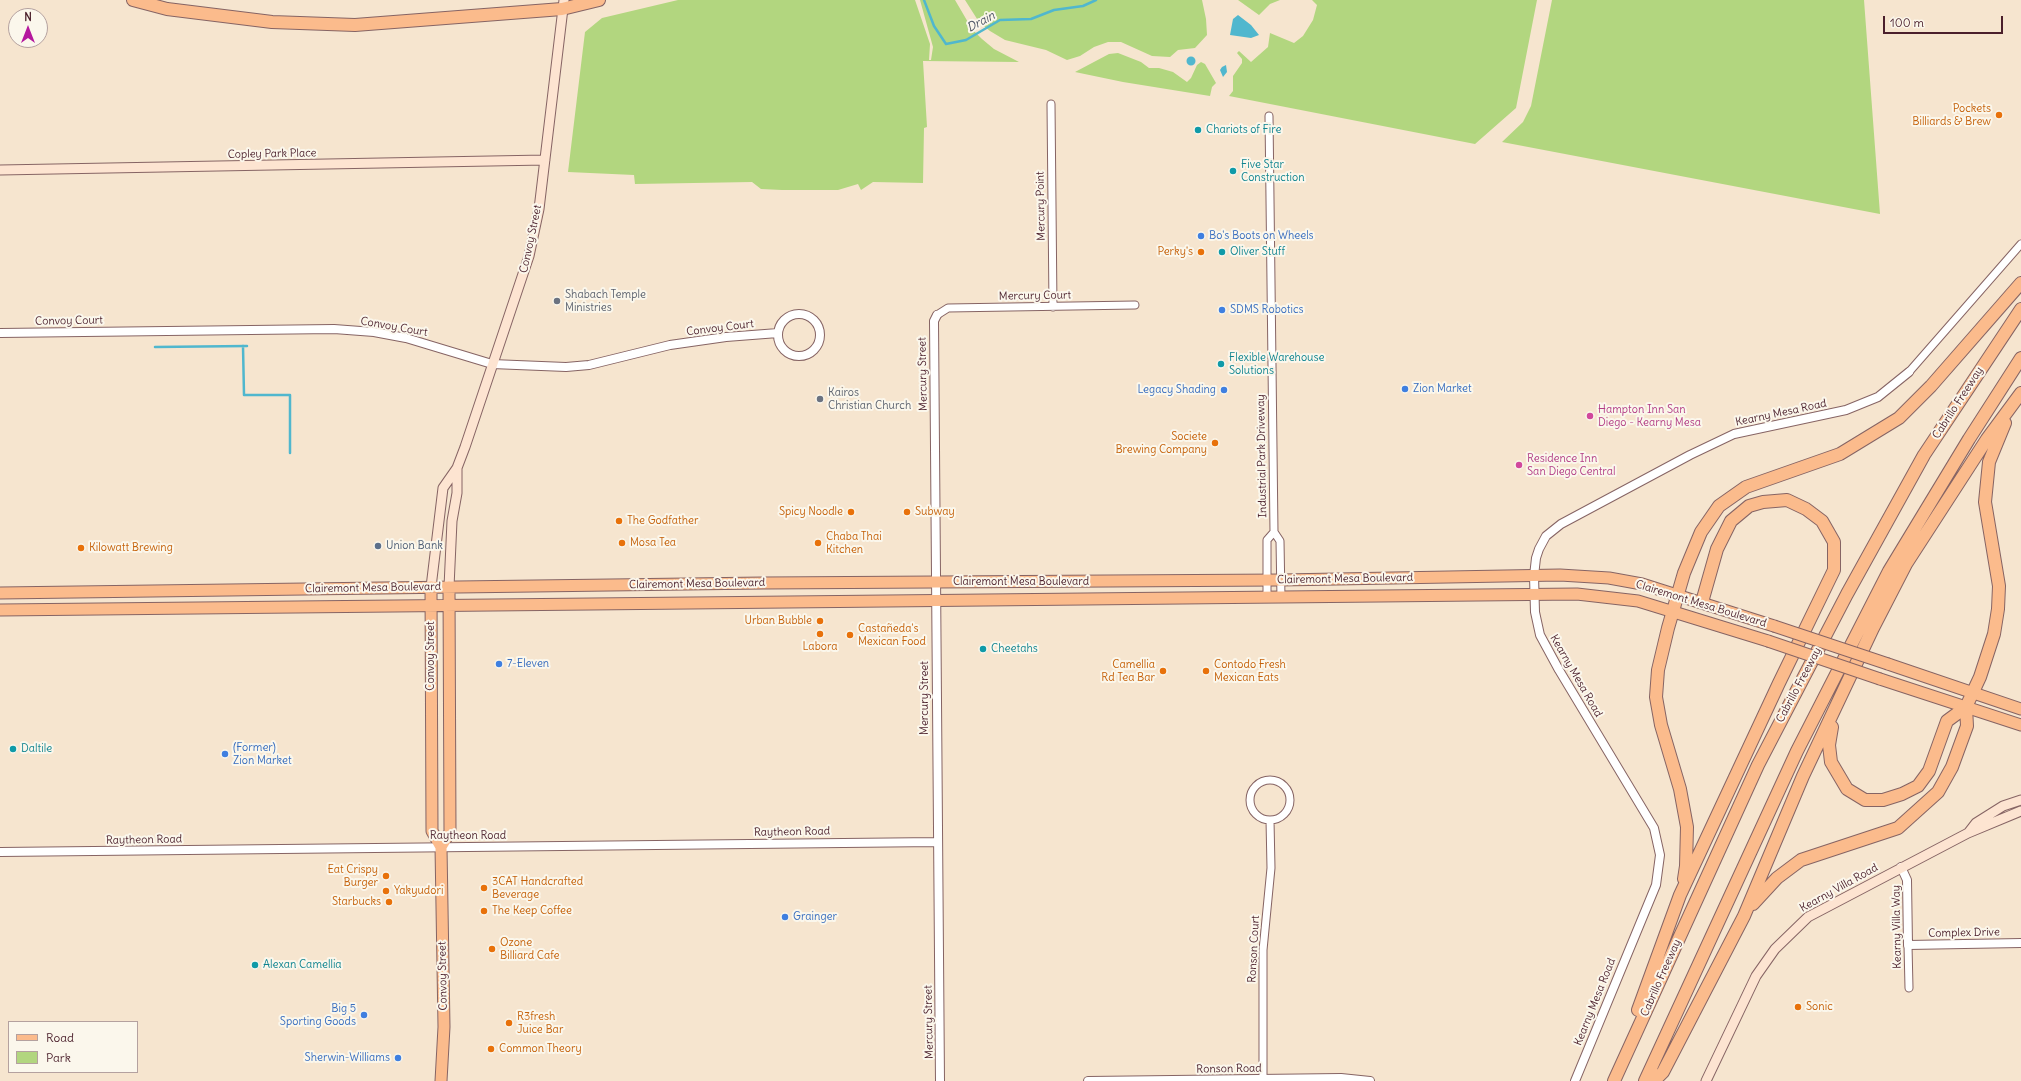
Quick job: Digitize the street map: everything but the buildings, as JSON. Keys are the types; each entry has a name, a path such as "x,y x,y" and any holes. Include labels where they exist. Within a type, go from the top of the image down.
{"highway":[{"path":"133,0 167,9 272,22 355,25 563,5 599,0"},
{"path":"1680,895 1686,866 1687,827 1680,789 1661,725 1656,698 1658,670 1673,611 1684,573 1700,532 1718,506 1746,487 1840,454 1899,418 1936,381 2021,283"},
{"name":"Cabrillo Freeway","path":"1613,1081 1758,764 1847,594 1924,455 2021,309"},
{"path":"1645,1081 1794,759 1885,578 1969,439 2021,358"},
{"path":"1744,916 1777,878 1801,860 1898,828 1938,792 1952,767 1966,726 1966,708 1973,693 1994,634 1998,609 1999,586 1985,502 1989,462 2018,397"},
{"path":"1654,1081 1663,1072 1744,916 1803,776 1906,564 1988,439 2018,397"},
{"path":"1613,1081 1680,895 1779,683 1834,570 1834,542 1822,521 1806,509 1787,500 1763,502 1749,506 1731,521 1717,549 1702,602"},
{"path":"1834,714 1829,745 1831,762 1838,776 1847,789 1865,800 1883,800 1902,794 1918,786 1929,771 1947,721 1966,708"}],"main road":[{"name":"Convoy Street","path":"441,1081 444,1027 441,847 432,831 431,587 443,488 456,468 529,256 539,209 563,5"},
{"name":"Copley Park Place","path":"0,170 545,160"},
{"name":"Convoy Street","path":"441,847 450,832 448,605 452,521 457,493 456,468"},
{"name":"Clairemont Mesa Boulevard","path":"0,593 431,587 1281,580 1534,576 1609,578 1642,584 1678,594 2021,709"},
{"name":"Clairemont Mesa Boulevard","path":"0,610 431,605 935,602 1577,594 1618,598 1673,611 1880,678 2021,726"},
{"name":"Kearny Villa Road","path":"1968,833 1976,823 2003,806 2021,800"},
{"name":"Kearny Villa Road","path":"1706,1081 1756,976 1775,949 1808,917 1968,833 2021,811"}],"street":[{"name":"Mercury Point","path":"1051,104 1053,307"},
{"name":"Industrial Park Driveway","path":"1269,116 1274,532 1280,541 1281,598"},
{"name":"Kearny Mesa Road","path":"1575,1081 1656,885 1660,855 1654,828 1559,670 1540,635 1535,617 1534,576 1536,558 1546,536 1561,524 1690,455 1734,434 1846,410 1878,397 1909,372 2021,244"},
{"name":"Mercury Court","path":"937,315 948,308 1135,306"},
{"path":"801,314 812,319 817,324 820,337 818,343 808,353 794,355 783,348 778,339 778,333 784,321 789,316 801,314"},
{"name":"Mercury Street","path":"937,315 934,321 935,602 940,1081"},
{"name":"Convoy Court","path":"0,333 334,329 374,332 406,338 492,364 528,366 589,365 670,346 726,337 778,333"},
{"name":"Industrial Park Driveway","path":"1267,598 1267,540 1274,532"},
{"path":"1270,779 1283,784 1289,792 1290,802 1284,815 1270,820 1257,815 1250,803 1251,793 1256,785 1270,779"},
{"name":"Ronson Court","path":"1263,1079 1263,950 1271,868 1270,820"},
{"name":"Raytheon Road","path":"0,852 937,842"},
{"name":"Kearny Villa Way","path":"1901,867 1907,880 1909,988"},
{"name":"Complex Drive","path":"1908,945 2021,943"},
{"name":"Ronson Road","path":"1088,1081 1341,1078 1370,1081"}],"green space":[{"path":"678,0 915,0 930,44 929,60 931,60 933,47 920,0 955,0 972,29 982,39 994,49 1019,62 923,61 927,127 924,128 923,183 873,182 861,190 858,184 838,190 782,190 761,189 752,182 635,184 634,175 568,172 585,32 602,18"},
{"path":"965,0 1202,0 1206,19 1207,35 1195,48 1178,50 1170,57 1152,56 1121,42 1108,42 1094,47 1080,56 1067,60 1046,50 1005,40 979,22"},
{"path":"1238,0 1280,0 1270,4 1259,15"},
{"path":"1312,0 1537,0 1516,108 1475,144 1229,96 1233,91 1233,76 1242,63 1242,59 1237,53 1239,51 1251,62 1268,47 1270,33 1294,43 1303,36 1313,20 1317,5"},
{"path":"1552,0 1864,0 1880,214 1502,142 1523,122 1531,106"},
{"path":"1118,53 1141,62 1149,68 1159,68 1173,72 1187,82 1191,78 1197,65 1201,62 1205,64 1216,83 1212,87 1210,96 1123,82 1075,72 1109,54"}],"water":[{"path":"1238,15 1251,25 1259,35 1251,38 1230,35 1233,19"},
{"path":"1191,56 1196,61 1191,66 1186,61"},
{"path":"1226,65 1227,72 1223,77 1220,70"}],"waterway":[{"name":"Drain","path":"924,0 934,26 946,44 966,40 1000,20 1031,19 1054,10 1083,6 1096,0"},
{"path":"243,346 244,395 290,395 290,453"},
{"path":"155,347 247,346"}],"place":[{"name":"Pockets Billiards & Brew","path":"1999,115"},
{"name":"Chariots of Fire","path":"1198,130"},
{"name":"Five Star Construction","path":"1233,171"},
{"name":"Bo's Boots on Wheels","path":"1201,236"},
{"name":"Perky's","path":"1201,252"},
{"name":"Oliver Stuff","path":"1222,252"},
{"name":"Shabach Temple Ministries","path":"557,301"},
{"name":"SDMS Robotics","path":"1222,310"},
{"name":"Flexible Warehouse Solutions","path":"1221,364"},
{"name":"Zion Market","path":"1405,389"},
{"name":"Legacy Shading","path":"1224,390"},
{"name":"Kairos Christian Church","path":"820,399"},
{"name":"Hampton Inn San Diego - Kearny Mesa","path":"1590,416"},
{"name":"Societe Brewing Company","path":"1215,443"},
{"name":"Residence Inn San Diego Central","path":"1519,465"},
{"name":"Spicy Noodle","path":"851,512"},
{"name":"Subway","path":"907,512"},
{"name":"The Godfather","path":"619,521"},
{"name":"Mosa Tea","path":"622,543"},
{"name":"Chaba Thai Kitchen","path":"818,543"},
{"name":"Union Bank","path":"378,546"},
{"name":"Kilowatt Brewing","path":"81,548"},
{"name":"Urban Bubble","path":"820,621"},
{"name":"Labora","path":"820,634"},
{"name":"Castañeda's Mexican Food","path":"850,635"},
{"name":"Cheetahs","path":"983,649"},
{"name":"7-Eleven","path":"499,664"},
{"name":"Camellia Rd Tea Bar","path":"1163,671"},
{"name":"Contodo Fresh Mexican Eats","path":"1206,671"},
{"name":"Daltile","path":"13,749"},
{"name":"(Former) Zion Market","path":"225,754"},
{"name":"Eat Crispy Burger","path":"386,876"},
{"name":"3CAT Handcrafted Beverage","path":"484,888"},
{"name":"Yakyudori","path":"386,891"},
{"name":"Starbucks","path":"389,902"},
{"name":"The Keep Coffee","path":"484,911"},
{"name":"Grainger","path":"785,917"},
{"name":"Ozone Billiard Cafe","path":"492,949"},
{"name":"Alexan Camellia","path":"255,965"},
{"name":"Sonic","path":"1798,1007"},
{"name":"Big 5 Sporting Goods","path":"364,1015"},
{"name":"R3fresh Juice Bar","path":"509,1023"},
{"name":"Common Theory","path":"491,1049"},
{"name":"Sherwin-Williams","path":"398,1058"}]}
